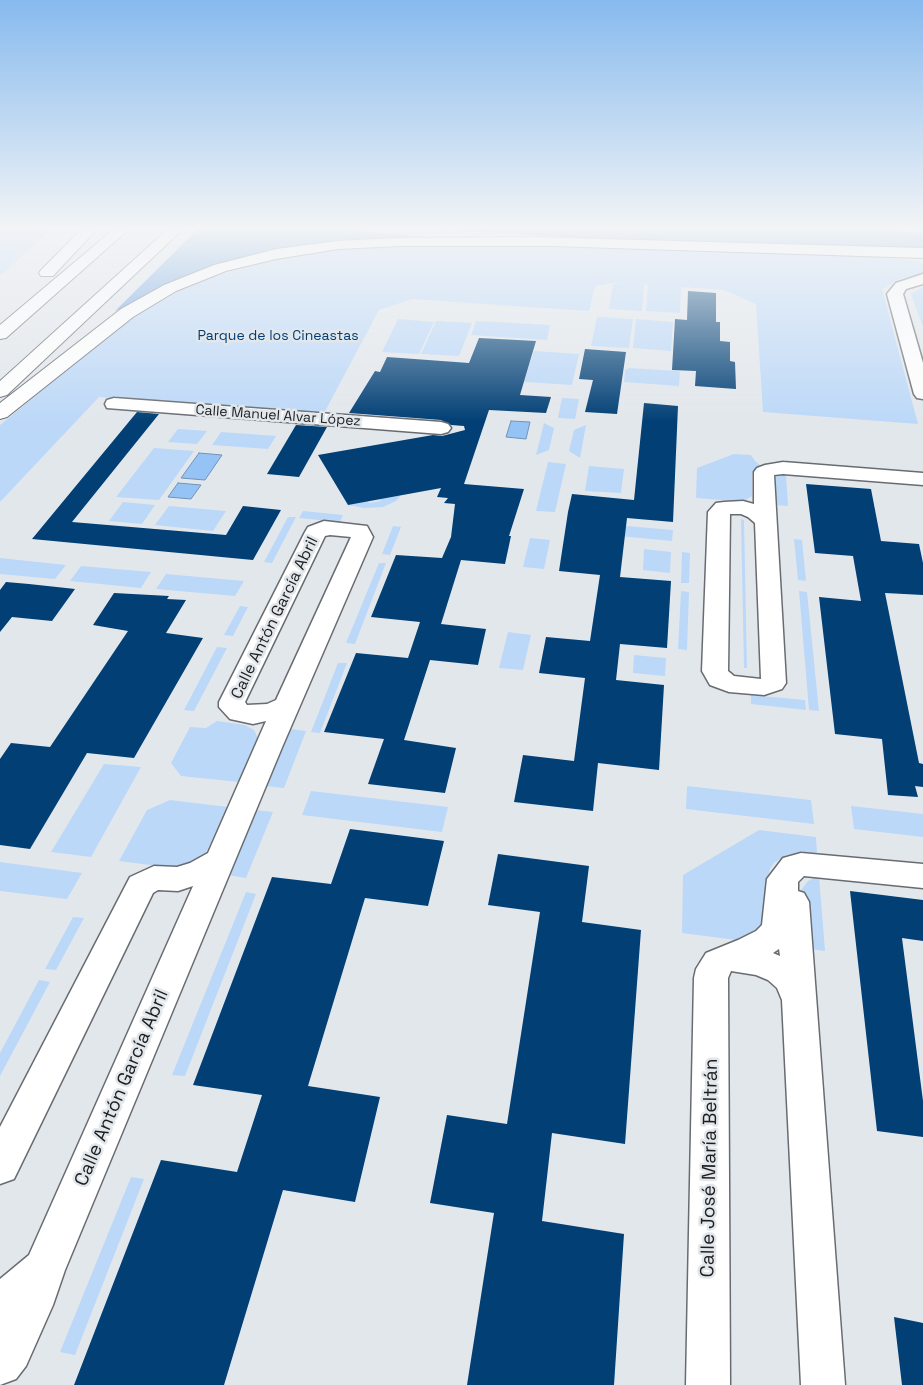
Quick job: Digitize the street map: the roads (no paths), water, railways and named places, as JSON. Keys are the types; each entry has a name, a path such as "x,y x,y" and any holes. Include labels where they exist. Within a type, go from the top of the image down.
{"highway":[{"path":"0,334 46,294"},
{"path":"0,390 106,294"},
{"path":"0,398 107,294"},
{"path":"0,413 127,313 160,294"}],"street":[{"path":"896,294 895,298 923,394"},
{"name":"Calle Manuel Alvar López","path":"114,404 441,428"},
{"path":"766,521 756,512 744,507 724,508 720,510 718,515 715,671 719,679 729,684 764,687 772,682 774,678 764,472 776,468 923,479"},
{"path":"744,507 764,495"},
{"name":"Calle Antón García Abril","path":"0,1363 10,1350 34,1299 44,1270 269,745 287,705 362,537 360,531 330,528 316,532 232,702 232,707 239,713 253,715 274,712 287,705"},
{"name":"Calle Antón García Abril","path":"253,715 264,729 269,745"},
{"path":"0,1166 137,892 146,881 154,878 178,879 201,871 221,859"},
{"path":"823,1385 791,869 797,865 808,864 923,876"},
{"name":"Calle José María Beltrán","path":"708,1385 713,969 718,962 768,940 778,930 783,879 791,869"},
{"path":"178,879 190,888 201,907"},
{"path":"727,958 760,962 780,970 792,981 798,999"},
{"name":"Calle Antón García Abril","path":"0,1300 15,1294 44,1270"}],"park label":[{"name":"Parque de los Cineastas","path":"278,336"}]}
